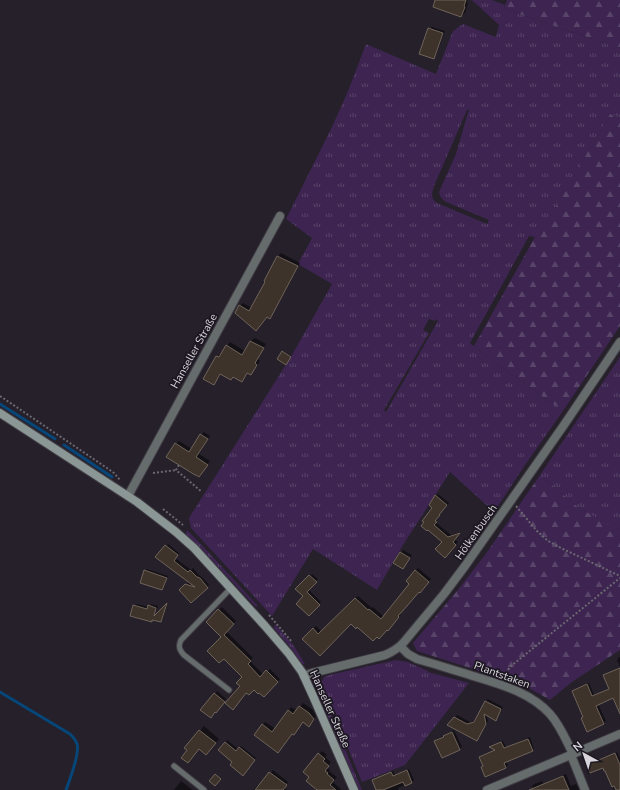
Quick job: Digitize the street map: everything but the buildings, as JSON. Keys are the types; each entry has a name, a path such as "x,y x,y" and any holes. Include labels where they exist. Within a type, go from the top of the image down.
{"main road":[{"name":"Hanseller Straße","path":"0,413 130,492 187,542 231,588 286,650 304,676 354,790"}],"street":[{"name":"Hanseller Straße","path":"130,492 280,216"},
{"name":"Hölkenbusch","path":"304,676 385,655 400,646 448,589 465,566 512,501 620,342"},
{"name":"Plantstaken","path":"400,646 408,654 417,659 497,683 529,697 544,708 556,721 562,731 585,790"},
{"path":"486,790 620,734"}],"lane":[{"path":"230,690 184,655 180,651 179,647 181,640 231,588"},
{"path":"174,766 204,790"}],"path":[{"path":"0,396 114,473 130,492"},
{"path":"176,470 179,465"},
{"path":"153,473 176,470 202,492"},
{"path":"497,683 511,666 620,577 548,541 537,531 512,501"}],"green space":[{"path":"471,0 492,0 505,5 504,9 620,48 620,118 610,114 538,238 529,236 470,343 563,411 494,512 450,472 403,545 377,590 313,549 272,616 191,528 189,518 292,355 332,284 298,264 312,238 286,219 332,127 366,44 436,74 453,31 463,24 496,37 499,25","holes":["469,109 456,154 439,192 441,198 446,202 489,220 487,224 437,203 433,199 432,195 434,186 467,110","429,319 435,321 436,319 438,321 386,412 384,410 429,333 423,330"]},
{"path":"507,0 620,0 620,48 504,9"},
{"path":"610,114 620,118 620,326 563,411 474,346 535,237 538,237"},
{"path":"620,357 620,528 617,531 578,507 540,475"},
{"path":"540,475 578,507 617,530 620,528 620,650 572,682 550,700 529,688 514,682 417,651 413,643 485,555"},
{"path":"187,530 258,606 256,607 186,534"},
{"path":"275,624 294,646 305,664 300,661 274,628"},
{"path":"396,660 408,662 428,672 469,683 405,765 362,782 321,683 324,677 329,675"},
{"path":"317,686 321,691 362,790 359,790 317,691"}],"waterway":[{"path":"0,404 55,439"},
{"path":"64,445 112,477"},
{"path":"0,692 70,734 75,740 78,748 77,754 66,790"}]}
